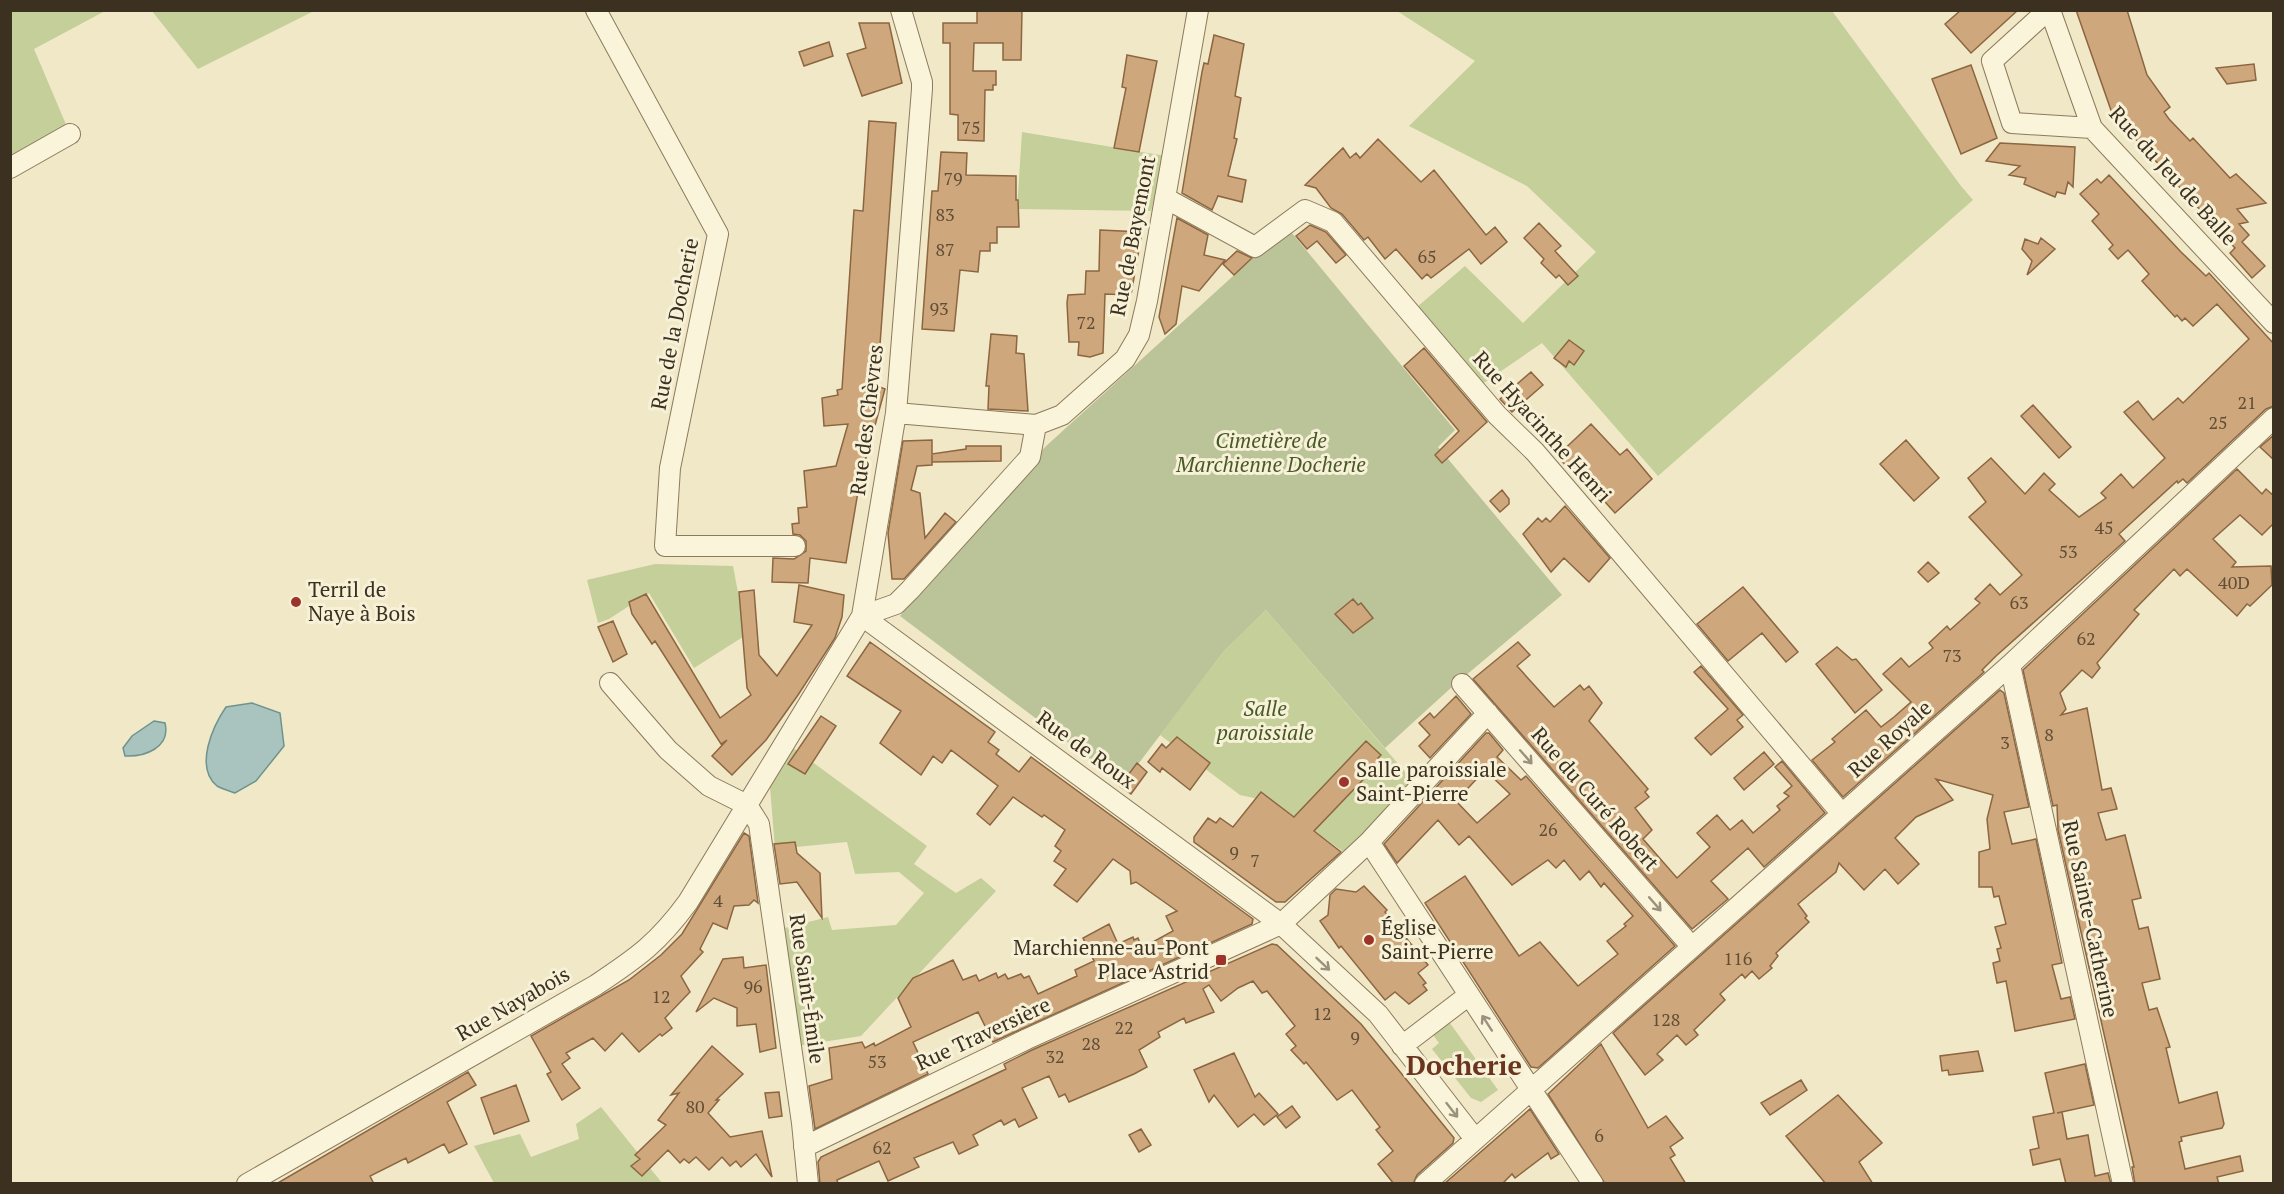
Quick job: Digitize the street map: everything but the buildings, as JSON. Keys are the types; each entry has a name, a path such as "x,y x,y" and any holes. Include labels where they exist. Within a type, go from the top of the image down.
{"street":[{"name":"Rue de la Docherie","path":"596,10 718,234 670,468 665,546 795,546"},
{"name":"Rue des Chèvres","path":"747,805 862,616 896,413 922,82 901,10"},
{"name":"Rue de Bayemont","path":"896,413 1036,425 1062,415 1125,359 1139,334 1147,301 1198,10"},
{"name":"Rue du Jeu de Balle","path":"2049,10 2092,128 2274,323"},
{"path":"2049,10 1992,62 2012,123 2092,128"},
{"path":"10,168 70,134"},
{"name":"Rue Hyacinthe Henri","path":"1165,198 1255,247 1305,210 1333,222 1497,415 1582,506 1842,814"},
{"name":"Rue Royale","path":"1425,1184 2010,665 2274,418"},
{"path":"862,616 897,604 918,581 1030,457 1036,425"},
{"name":"Rue de Roux","path":"862,616 1281,924 1378,1014 1475,1139"},
{"name":"Rue Sainte-Catherine","path":"2010,665 2123,1184"},
{"path":"610,683 676,757 709,786 747,805"},
{"name":"Rue du Curé Robert","path":"1462,684 1692,946"},
{"name":"Rue Traversière","path":"804,1147 1027,1039 1281,924 1369,842 1488,713"},
{"name":"Rue Saint-Émile","path":"747,805 759,824 808,1184"},
{"name":"Rue Nayabois","path":"247,1184 596,985 644,953 668,929 688,902 747,805"},
{"path":"1369,842 1593,1184"},
{"path":"1402,1046 1469,995"}],"green space":[{"path":"11,11 105,11 34,49 70,134 11,167"},
{"path":"152,11 314,11 198,69"},
{"path":"1397,11 1832,11 1973,200 1658,476 1542,343 1475,389 1410,313 1465,266 1523,323 1596,252 1527,186 1409,126 1475,61"},
{"path":"1022,132 1166,156 1151,211 1017,209"},
{"name":"Cimetière de Marchienne Docherie","path":"1287,227 1455,430 1438,447 1562,595 1453,686 1385,748 1266,610 1224,651 1123,784 900,616 1045,447"},
{"path":"655,564 733,566 746,635 694,668 649,593 609,619 598,623 587,580"},
{"name":"Salle paroissiale","path":"1266,610 1412,780 1345,853 1276,803 1240,795 1160,735 1224,651"},
{"path":"785,742 927,846 914,864 956,893 981,878 996,891 861,1036 797,1046 785,928 828,917 832,930 896,925 924,893 899,872 855,874 847,842 775,849 770,787"},
{"path":"1447,1019 1498,1090 1481,1102 1471,1098 1432,1049 1439,1043 1430,1031"},
{"path":"601,1107 662,1183 494,1183 474,1146 520,1134 531,1157 579,1139 576,1124"}],"water":[{"path":"252,703 280,713 284,746 256,781 235,793 217,786 210,778 206,758 208,746 211,735 226,707"},
{"path":"154,721 165,723 166,732 160,745 148,753 125,756 123,748 132,736"}],"place":[{"name":"Terril de Naye à Bois","path":"296,602"},
{"name":"Salle paroissiale Saint-Pierre","path":"1344,782"},
{"name":"Église Saint-Pierre","path":"1369,940"},
{"name":"Marchienne-au-Pont Place Astrid","path":"1221,960"}],"district":[{"name":"Docherie","path":"1464,1066"}]}
